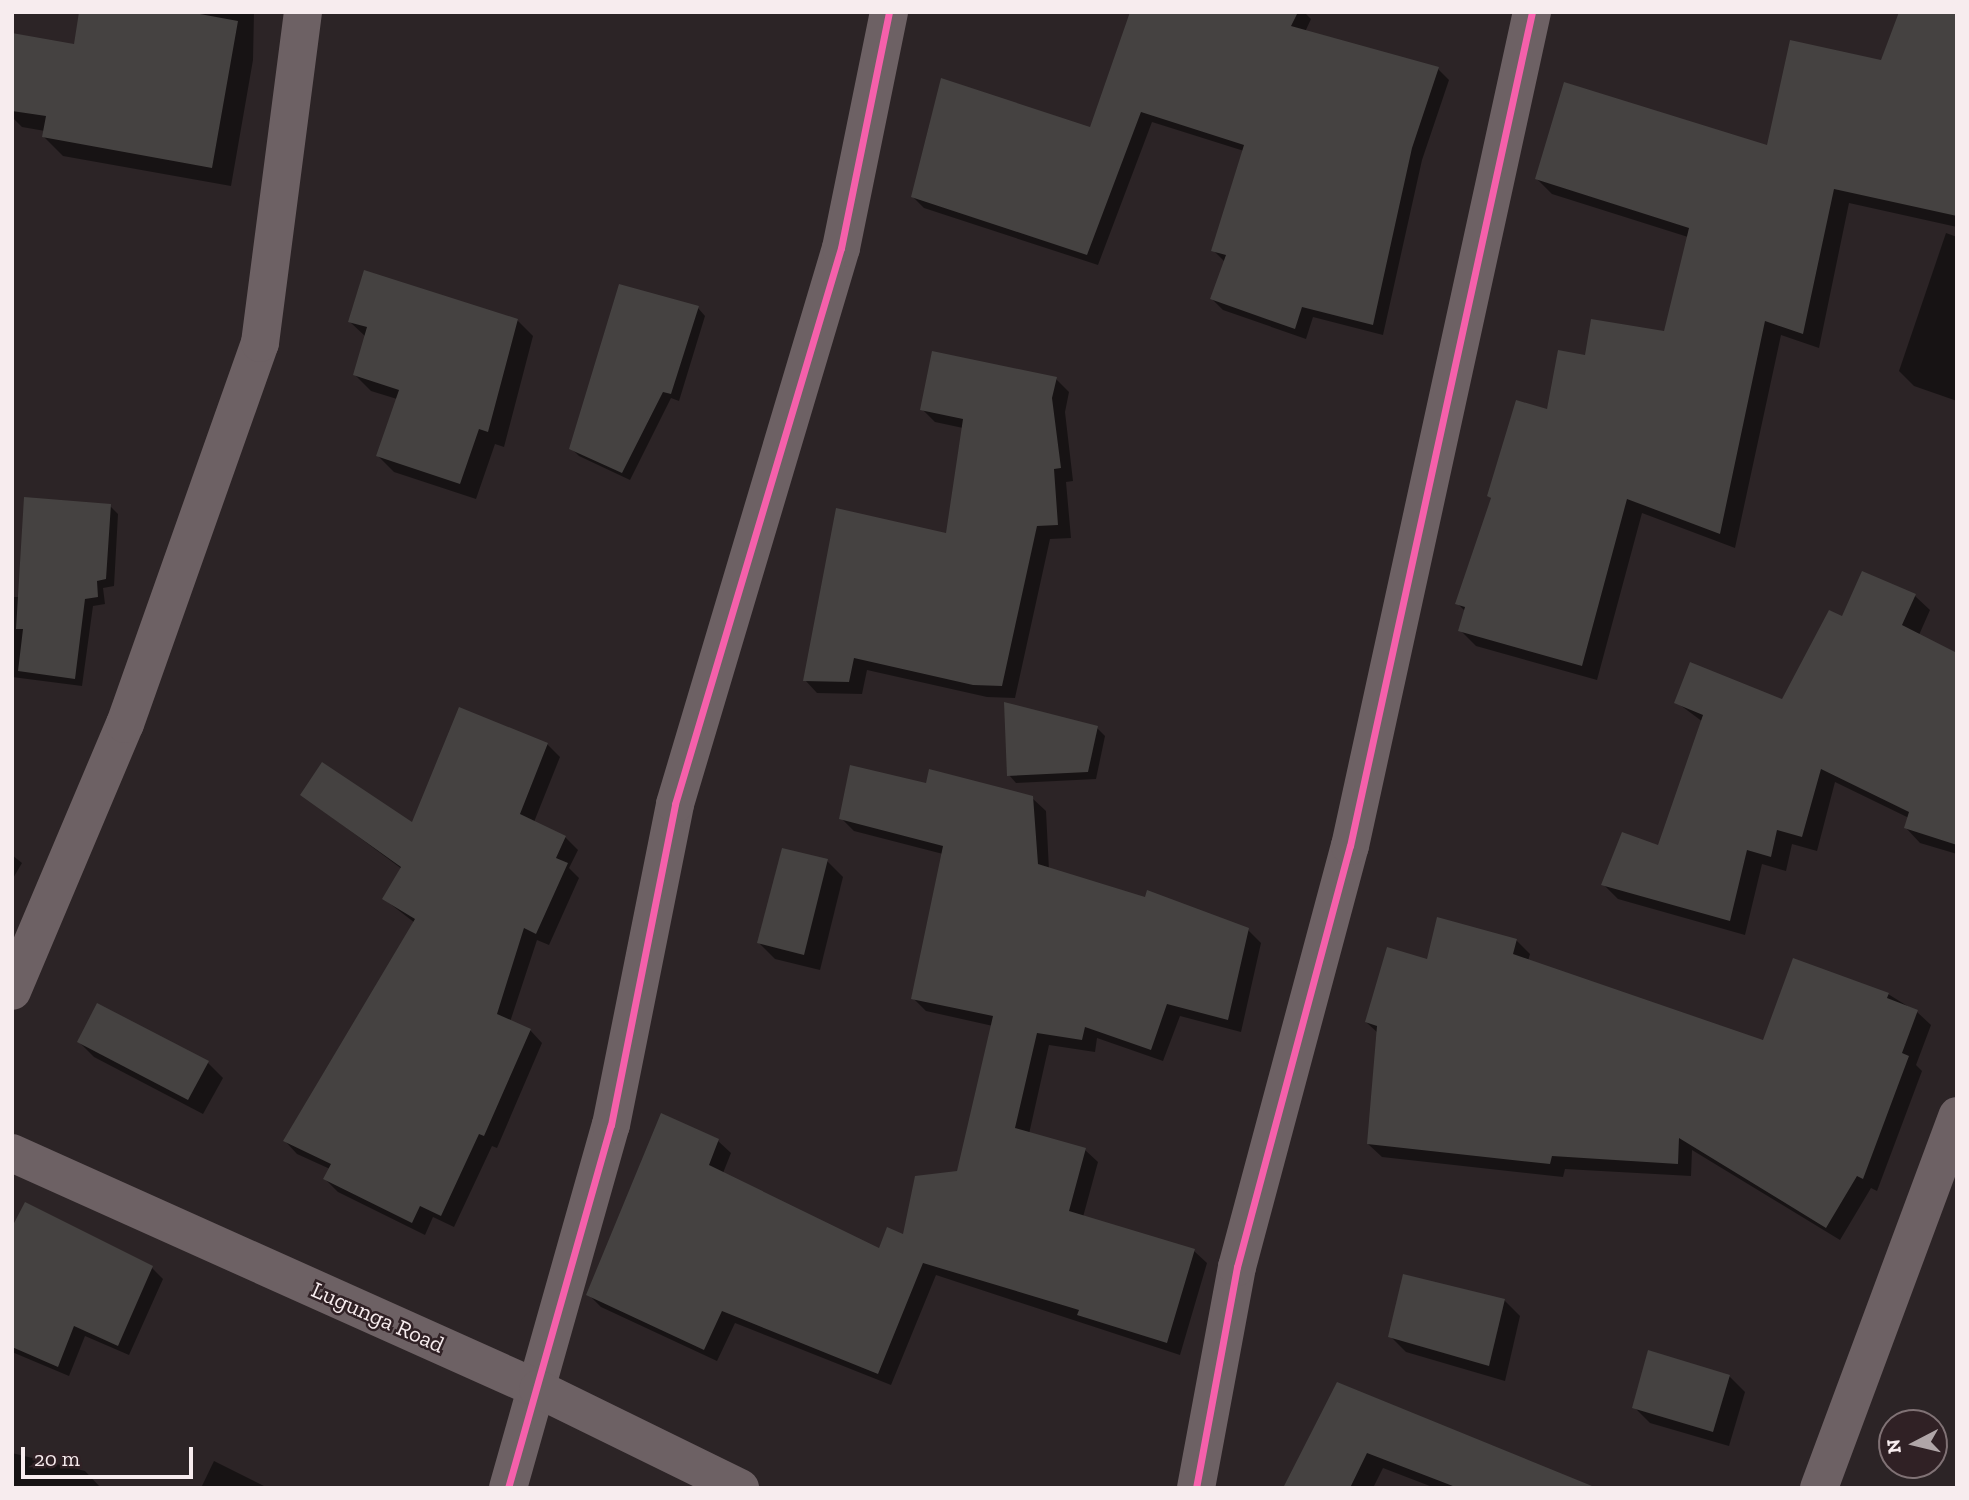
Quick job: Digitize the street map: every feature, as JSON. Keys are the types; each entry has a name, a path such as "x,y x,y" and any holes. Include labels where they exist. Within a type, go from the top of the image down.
{"street":[{"path":"12,991 125,724 260,344 303,12"},
{"path":"508,1488 611,1125 675,804 841,248 889,12"},
{"path":"1196,1488 1237,1267 1350,846 1532,12"},
{"path":"1819,1488 1957,1116"},
{"name":"Lugunga Road","path":"12,1153 538,1389 740,1488"}],"building":[{"path":"79,12 189,12 238,21 212,168 42,137 46,116 12,111 12,33 74,44"},
{"path":"1130,12 1298,12 1291,26 1439,67 1412,148 1373,325 1302,307 1295,329 1210,299 1226,255 1211,251 1244,145 1141,112 1087,255 911,197 941,78 1090,127"},
{"path":"1899,12 1957,12 1957,216 1834,189 1803,334 1765,321 1720,534 1627,499 1582,666 1458,631 1465,607 1455,604 1491,498 1487,496 1516,400 1547,409 1558,350 1585,355 1591,319 1664,331 1689,228 1535,179 1564,82 1767,145 1790,40 1881,60"},
{"path":"364,270 518,319 488,432 479,429 460,484 376,456 399,390 353,375 367,327 348,322"},
{"path":"619,284 699,306 671,394 663,392 622,473 569,449"},
{"path":"932,351 1057,377 1052,398 1061,468 1054,469 1058,525 1037,526 1002,686 973,685 854,658 849,682 803,681 836,508 946,533 963,419 920,410"},
{"path":"24,497 111,504 106,579 97,581 98,597 85,599 75,679 18,671 23,629 16,629"},
{"path":"1862,571 1916,594 1902,625 1957,653 1957,845 1904,828 1909,812 1821,769 1802,837 1777,830 1771,857 1747,850 1730,921 1601,885 1622,832 1658,845 1703,715 1674,703 1690,662 1782,699 1829,610 1842,616"},
{"path":"1004,702 1098,726 1088,772 1007,776"},
{"path":"459,707 548,743 520,814 566,836 556,858 568,863 536,934 524,928 497,1014 531,1029 484,1136 479,1134 441,1216 420,1206 412,1223 323,1179 331,1164 283,1141 415,919 382,899 401,867 300,795 322,762 412,822"},
{"path":"850,765 926,783 929,769 1033,796 1038,864 1145,897 1147,890 1249,928 1228,1020 1167,1004 1151,1050 1085,1027 1082,1040 1037,1033 1015,1128 1086,1148 1069,1211 1195,1249 1167,1343 1077,1315 1079,1310 923,1263 878,1374 722,1311 704,1350 586,1295 661,1113 719,1139 709,1165 879,1248 887,1227 903,1234 915,1176 957,1171 993,1016 911,999 943,846 839,819"},
{"path":"782,848 828,859 804,955 757,943"},
{"path":"1437,917 1517,939 1513,954 1763,1040 1793,958 1889,993 1887,998 1918,1010 1902,1053 1909,1056 1863,1179 1857,1176 1826,1228 1679,1138 1678,1164 1552,1156 1550,1164 1367,1144 1377,1026 1365,1022 1387,947 1427,959"},
{"path":"97,1003 209,1061 188,1100 77,1042"},
{"path":"25,1202 153,1266 118,1346 74,1326 58,1367 12,1347 12,1227"},
{"path":"1403,1274 1505,1299 1489,1366 1388,1337"},
{"path":"1648,1350 1730,1375 1713,1432 1632,1408"},
{"path":"1337,1382 1592,1488 1458,1488 1367,1453 1350,1488 1283,1488"}],"cycle path":[{"path":"508,1488 611,1125 675,804 841,248 889,12"},
{"path":"1196,1488 1237,1267 1350,846 1532,12"}]}
